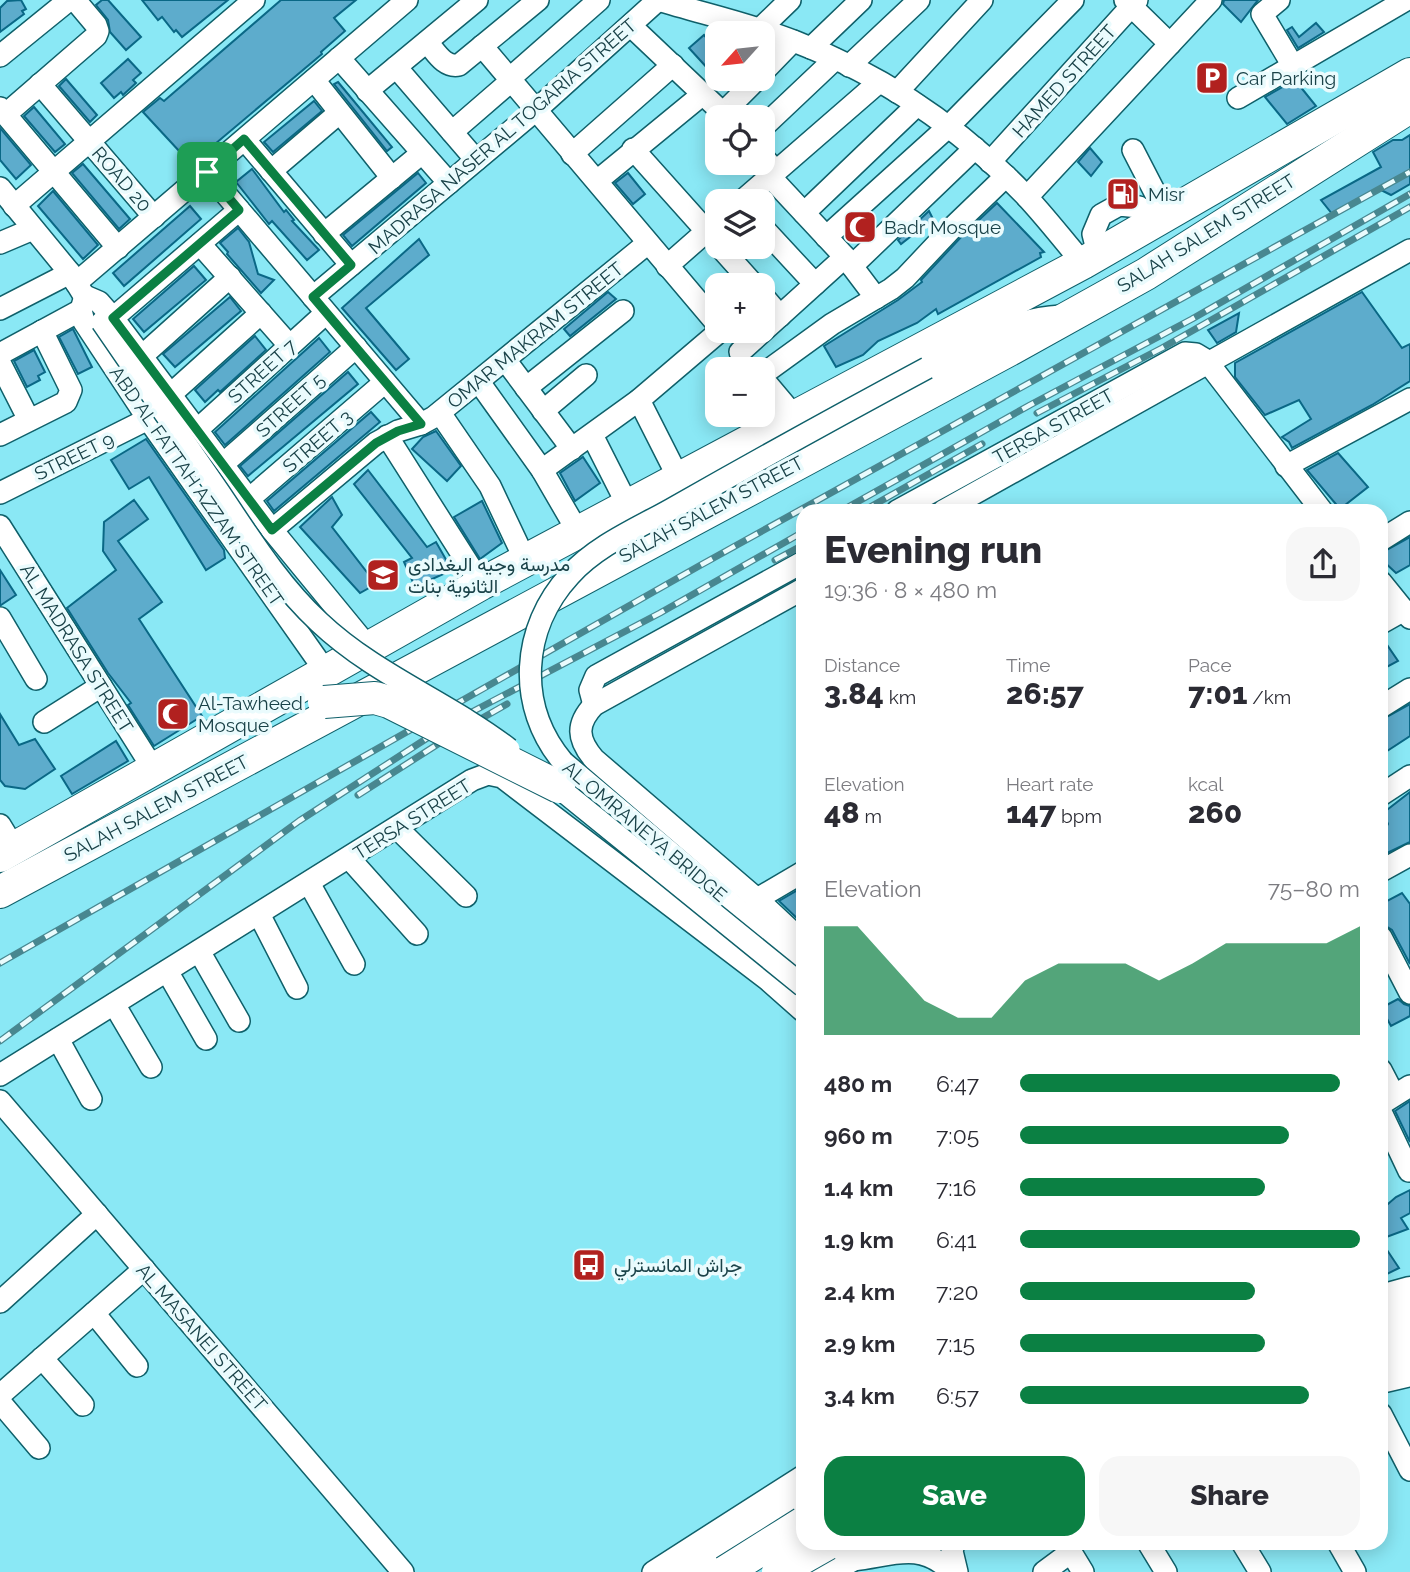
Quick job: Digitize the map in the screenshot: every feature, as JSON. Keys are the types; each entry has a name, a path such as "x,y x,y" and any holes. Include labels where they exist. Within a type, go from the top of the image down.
{"highway":[{"name":"SALAH SALEM STREET","path":"4,851 154,770 325,687 368,648 481,584 1090,259 1160,218 1394,99"},
{"name":"SALAH SALEM STREET","path":"0,892 1146,274 1394,99"},
{"path":"1127,237 1148,236 1155,240 1157,256 1146,274"},
{"path":"528,607 530,598 525,579 525,560 536,565 540,577 548,586 559,590"},
{"path":"4,851 286,717 325,687 389,702 561,775"},
{"path":"1388,1322 1410,1316"},
{"path":"1388,1350 1410,1345"},
{"path":"725,1572 796,1512"},
{"path":"778,1572 832,1559"}],"main road":[{"path":"1388,1297 1410,1291"},
{"path":"1388,1377 1410,1372"},
{"path":"684,1572 796,1511"},
{"path":"816,1550 832,1559 857,1550"}],"street":[{"path":"0,354 42,331 118,248 407,0"},
{"path":"368,91 477,0"},
{"path":"427,42 445,63 459,65 537,0"},
{"path":"452,132 599,0"},
{"path":"658,0 706,6 741,21"},
{"name":"MADRASA NASER AL TOGARIA STREET","path":"320,305 351,265 536,110 658,0"},
{"path":"768,21 790,0"},
{"path":"775,63 861,0"},
{"path":"775,117 919,0"},
{"path":"775,160 888,87 982,0"},
{"path":"827,237 948,127 1073,0"},
{"path":"1027,197 1211,0"},
{"path":"1279,0 1262,14 1293,66"},
{"path":"1238,98 1406,0"},
{"path":"14,206 252,1"},
{"path":"0,57 63,2 96,26 97,33 40,84 3,111 118,248"},
{"path":"1131,2 1170,44"},
{"name":"HAMED STREET","path":"740,352 815,284 848,262 983,155 1131,2"},
{"path":"631,26 715,105"},
{"path":"775,34 842,62 888,87 948,127 1006,176 1090,259"},
{"path":"482,46 705,310"},
{"path":"339,58 449,183"},
{"path":"572,153 673,65"},
{"path":"396,67 476,160"},
{"path":"314,80 392,178"},
{"name":"ROAD 20","path":"40,84 154,217"},
{"path":"734,105 746,91"},
{"path":"597,181 703,94"},
{"path":"804,213 917,105"},
{"path":"271,171 339,113"},
{"path":"244,139 351,265"},
{"path":"633,149 705,225"},
{"path":"1133,150 1160,218"},
{"path":"324,234 422,153"},
{"path":"207,172 421,424"},
{"path":"772,175 776,183 827,237 876,298"},
{"path":"775,365 811,338 905,278 1006,176"},
{"name":"ABD AL FATTAH AZZAM STREET","path":"0,188 78,291 142,356 272,530 368,648"},
{"path":"1090,259 1093,234 1101,215 1119,205 1139,207 1160,218"},
{"path":"108,320 239,210"},
{"path":"0,243 33,229"},
{"path":"775,241 815,284"},
{"path":"667,265 705,242"},
{"name":"OMAR MAKRAM STREET","path":"272,530 387,436 421,424 440,413 648,243"},
{"path":"200,244 289,345"},
{"name":"TERSA STREET","path":"956,504 1410,250"},
{"path":"733,259 744,273"},
{"path":"142,356 230,278"},
{"path":"0,309 78,291"},
{"name":"ABD AL FATTAH AZZAM STREET","path":"78,291 84,322 325,687"},
{"name":"STREET 7","path":"198,429 289,345 320,305"},
{"path":"775,310 780,316"},
{"path":"526,388 623,311"},
{"path":"171,394 261,313"},
{"name":"AL OMRANEYA BRIDGE","path":"796,980 561,775 534,709 529,672 533,640 539,621 549,601 570,575 596,552 768,454 927,368 1019,322 1068,316"},
{"name":"AL OMRANEYA BRIDGE","path":"108,320 253,543 285,586 320,623 357,654 505,745 561,775 796,959"},
{"path":"0,435 66,402 71,390 42,331"},
{"path":"542,470 639,400 707,343"},
{"path":"732,343 744,357"},
{"name":"STREET 5","path":"223,464 356,347"},
{"name":"TERSA STREET","path":"910,504 1185,353 1196,354 1208,363"},
{"path":"506,361 572,449"},
{"path":"0,363 29,421"},
{"path":"1208,363 1316,504"},
{"path":"543,411 586,375"},
{"name":"STREET 3","path":"249,499 385,382"},
{"path":"479,382 542,470 578,532"},
{"path":"775,393 795,417"},
{"path":"1286,466 1410,399"},
{"path":"639,400 679,479"},
{"path":"440,413 490,486 525,560"},
{"name":"STREET 9","path":"0,493 148,419"},
{"path":"592,435 628,506"},
{"path":"387,436 481,584"},
{"path":"1388,536 1410,522"},
{"name":"AL MADRASA STREET","path":"0,526 154,770"},
{"path":"594,705 590,690 596,676 796,566"},
{"path":"1388,591 1407,614 1388,621"},
{"path":"796,593 594,705 582,717 580,729 582,740 594,759 796,935"},
{"path":"0,618 8,649 36,678"},
{"path":"44,722 101,686"},
{"path":"1388,703 1410,689"},
{"path":"527,796 559,755 582,740"},
{"name":"TERSA STREET","path":"0,1075 472,780 488,774 502,777 796,1005"},
{"path":"1388,790 1410,776"},
{"path":"397,828 466,896"},
{"path":"1388,867 1410,855"},
{"path":"349,858 417,934"},
{"path":"757,899 796,876"},
{"path":"309,883 354,964"},
{"path":"259,914 297,989"},
{"path":"199,951 239,1021"},
{"path":"1388,951 1410,993"},
{"path":"167,971 206,1039"},
{"path":"114,1004 152,1067"},
{"path":"58,1039 91,1099"},
{"name":"AL MASANEI STREET","path":"0,1101 403,1572"},
{"path":"1388,1127 1409,1171"},
{"path":"0,1302 97,1214"},
{"path":"0,1395 144,1269"},
{"path":"94,1313 137,1366"},
{"path":"42,1358 83,1405"},
{"path":"0,1402 38,1448"},
{"path":"1388,1428 1410,1470"},
{"path":"653,1572 796,1480"},
{"path":"952,1550 954,1572"},
{"path":"1044,1572 1067,1550"},
{"path":"1070,1550 1083,1572"},
{"path":"1153,1550 1166,1572"},
{"path":"1247,1550 1260,1572"},
{"path":"1342,1550 1355,1572"},
{"path":"832,1559 915,1551 929,1556 954,1572"}],"building":[{"path":"21,0 26,9 22,11 24,14 0,32 0,8 7,1"},
{"path":"102,0 108,0 141,37 126,50 110,32 108,20 96,5"},
{"path":"142,0 228,0 182,37 176,30 174,32 162,17 158,20"},
{"path":"281,0 356,0 334,18 345,31 193,166 143,112 160,98 164,101"},
{"path":"1224,0 1258,0 1241,22 1223,4"},
{"path":"1316,23 1324,32 1298,48 1287,30 1292,27 1299,37"},
{"path":"704,35 705,66 689,48"},
{"path":"128,59 141,73 133,80 136,83 123,95 121,92 114,98 101,83"},
{"path":"66,79 97,115 90,122 59,86"},
{"path":"1295,80 1316,106 1287,124 1265,97"},
{"path":"338,82 392,147 387,151 334,84"},
{"path":"314,101 322,111 273,152 264,142"},
{"path":"34,107 65,144 55,152 24,116"},
{"path":"0,128 31,165 16,179 0,160"},
{"path":"1410,135 1410,184 1391,195 1379,189 1333,215 1321,200 1381,167 1373,152 1393,140 1402,140"},
{"path":"1090,148 1102,162 1091,176 1078,162"},
{"path":"83,164 130,219 119,229 72,173"},
{"path":"252,169 284,212 286,210 294,220 292,221 319,250 307,260 272,221 269,224 236,182"},
{"path":"418,173 426,183 352,246 343,235"},
{"path":"628,173 645,194 633,204 615,183"},
{"path":"53,191 98,245 83,259 38,206"},
{"path":"997,203 1044,252 1040,253 1041,257 938,314 936,309 917,323 878,341 863,355 836,367 824,346 922,282 963,235"},
{"path":"190,206 201,219 124,286 113,273"},
{"path":"929,211 933,219 901,244 898,240"},
{"path":"238,228 249,242 258,274 274,280 261,293 220,243"},
{"path":"419,239 429,255 366,308 409,359 396,370 342,308"},
{"path":"194,266 206,280 144,332 133,319"},
{"path":"608,292 616,299 570,336 564,329"},
{"path":"1362,292 1402,348 1410,344 1410,381 1372,405 1292,448 1282,437 1311,419 1299,400 1265,415 1235,377 1235,363"},
{"path":"230,297 241,311 175,367 163,354"},
{"path":"1239,313 1236,332 1217,343 1208,330"},
{"path":"73,329 92,367 78,374 59,337"},
{"path":"255,336 266,350 220,392 218,390 205,402 195,390"},
{"path":"319,338 330,352 225,445 215,432"},
{"path":"34,350 45,372 38,376 40,380 27,387 14,361"},
{"path":"348,372 358,384 248,476 240,466"},
{"path":"371,412 380,422 274,511 267,501"},
{"path":"436,431 461,466 447,481 412,449 423,437"},
{"path":"146,439 224,550 225,558 206,570 149,477 129,489 111,460"},
{"path":"1338,453 1368,487 1346,504 1336,504 1307,470"},
{"path":"583,457 600,483 575,501 560,473"},
{"path":"368,470 427,547 436,542 452,570 415,587 404,562 412,558 354,484"},
{"path":"332,497 342,515 332,527 376,584 360,593 300,527"},
{"path":"134,500 148,519 118,541 162,602 139,619 202,716 154,746 128,705 131,703 108,673 67,608 116,570 103,551 104,522"},
{"path":"482,501 502,543 480,559 454,517"},
{"path":"1410,537 1410,565 1396,573 1388,566 1388,549"},
{"path":"0,570 16,595 1,605 0,605"},
{"path":"1388,646 1398,661 1388,666"},
{"path":"1410,704 1410,736 1388,750 1388,716"},
{"path":"0,714 19,745 35,739 55,769 25,789 5,786 0,780"},
{"path":"116,741 128,761 72,794 61,776"},
{"path":"1410,792 1410,842 1388,853 1388,824 1388,809"},
{"path":"796,891 796,917 779,901"},
{"path":"1402,893 1410,904 1410,964 1392,930 1388,927 1388,900"},
{"path":"1398,999 1410,1006 1410,1016 1391,1026 1388,1021 1388,1004"},
{"path":"1410,1101 1410,1142 1395,1111"},
{"path":"1410,1190 1410,1213 1401,1218 1408,1229 1388,1236 1388,1204"},
{"path":"1388,1252 1399,1268 1388,1274"}],"railway":[{"path":"811,504 1410,172"},
{"path":"853,504 1030,405 1192,319 1410,194"},
{"path":"1037,413 1162,348 1410,207"},
{"path":"875,504 982,444"},
{"path":"0,963 796,512"},
{"path":"0,1041 299,821 449,724 660,613 796,536"},
{"path":"775,560 796,549"},
{"path":"358,795 507,704"}],"place":[{"name":"Car Parking","path":"1212,78"},
{"name":"Misr","path":"1123,194"},
{"name":"Badr Mosque","path":"860,227"},
{"name":"مدرسة وجيه البغدادى الثانوية بنات","path":"383,575"},
{"name":"Al-Tawheed Mosque","path":"173,714"},
{"name":"جراش المانسترلي","path":"589,1265"}],"route":[{"path":"244,139 351,265 313,297 421,424 398,431 376,443 272,530 113,318 239,210 207,172 244,139"}]}
